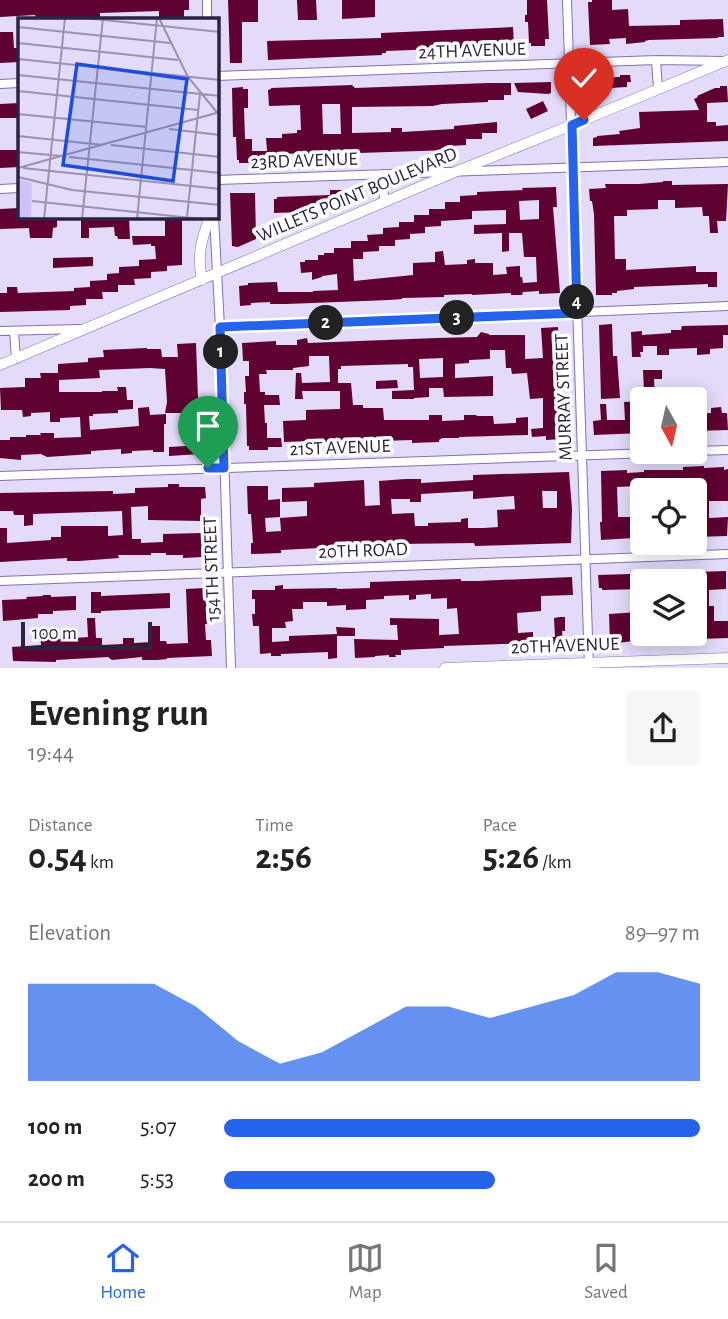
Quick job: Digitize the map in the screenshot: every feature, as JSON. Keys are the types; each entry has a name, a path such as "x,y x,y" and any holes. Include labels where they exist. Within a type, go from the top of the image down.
{"street":[{"path":"206,0 207,18"},
{"name":"MURRAY STREET","path":"568,0 589,665"},
{"path":"656,60 658,89"},
{"name":"24TH AVENUE","path":"219,76 656,60 727,60"},
{"name":"WILLETS POINT BOULEVARD","path":"0,365 727,60"},
{"path":"0,84 18,83"},
{"name":"23RD AVENUE","path":"219,180 728,162"},
{"path":"383,174 384,202"},
{"path":"0,188 18,188"},
{"path":"202,280 201,242 211,219"},
{"name":"154TH STREET","path":"212,219 220,327 231,668"},
{"path":"220,327 728,306"},
{"path":"0,331 86,329"},
{"path":"14,331 16,359"},
{"path":"707,451 728,450"},
{"name":"21ST AVENUE","path":"0,476 630,454"},
{"name":"20TH ROAD","path":"0,581 728,554"},
{"name":"20TH AVENUE","path":"445,668 728,658"}],"building":[{"path":"0,0 189,0 189,10 184,10 184,18 159,18 159,11 100,13 100,18 36,18 35,15 0,17"},
{"path":"228,0 258,0 258,22 242,22 242,63 230,63"},
{"path":"297,0 316,0 317,20 298,20"},
{"path":"342,0 375,0 375,17 342,19"},
{"path":"527,0 547,0 549,39 545,39 545,46 531,46 529,43 528,22 525,22"},
{"path":"612,0 612,10 628,9 629,26 680,25 680,20 723,19 724,37 649,40 626,44 626,38 609,39 610,44 590,45 588,2"},
{"path":"513,27 514,46 386,51 382,55 268,60 267,41 381,38 381,33"},
{"path":"0,32 13,32 14,48 18,48 18,62 0,63"},
{"path":"630,75 631,82 627,82 627,87 591,89 590,78"},
{"path":"551,82 551,93 548,94 518,92 514,83"},
{"path":"511,83 511,95 504,95 504,100 488,102 352,107 352,133 391,132 391,128 402,128 402,132 454,129 454,126 497,122 497,133 482,133 482,139 466,139 466,145 450,146 450,150 298,157 298,153 252,159 252,163 239,163 237,160 236,137 233,137 232,88 248,89 248,108 244,108 245,139 252,139 252,151 267,151 266,138 282,138 282,134 297,133 297,130 301,130 300,105 269,106 268,90 352,85 355,88","holes":["322,104 340,104 341,134 323,134"]},
{"path":"720,86 727,86 728,102 707,103 707,122 716,122 716,126 728,125 728,141 593,146 593,138 597,136 620,134 619,131 640,128 639,112 699,110 694,99"},
{"path":"543,101 548,111 531,119 526,109"},
{"path":"18,103 18,118 0,118 0,104"},
{"path":"0,150 18,150 18,167 0,168"},
{"path":"672,181 672,185 728,184 726,221 717,221 718,233 710,233 709,216 703,216 702,207 675,208 675,200 658,200 658,209 627,210 627,216 614,216 615,259 626,259 626,270 696,266 696,272 717,272 717,287 708,287 708,284 634,287 612,295 596,295 594,214 589,189 606,188 605,184"},
{"path":"556,187 557,207 553,207 560,293 539,294 539,291 523,292 522,295 444,295 389,300 251,303 240,306 239,286 248,283 277,282 278,292 338,290 337,274 312,280 312,272 301,273 300,262 318,260 318,255 334,253 334,248 351,248 351,241 368,241 367,235 383,234 383,228 399,227 399,222 414,222 414,215 429,215 429,209 445,209 445,202 460,202 460,196 477,195 477,192 523,190 522,188","holes":["539,200 539,219 520,220 519,201","506,210 506,224 474,225 474,234 502,233 502,252 509,251 509,233 522,233 524,257 536,257 537,282 523,283 520,266 506,267 507,274 493,275 493,263 475,263 475,259 467,260 467,264 445,265 443,251 435,252 435,262 413,263 413,275 354,281 353,259 363,259 363,252 379,251 379,246 395,246 395,240 410,239 410,234 425,233 425,227 441,226 441,221 472,219 472,211"]},
{"path":"330,190 354,190 355,199 325,202 326,205 319,207 301,208 302,212 274,213 274,199 277,197 330,195"},
{"path":"230,193 255,193 256,239 238,247 232,246"},
{"path":"18,208 18,219 57,219 57,227 53,228 52,238 30,238 29,228 0,229 0,209"},
{"path":"81,219 129,219 130,239 118,239 114,227 89,228 89,238 81,238"},
{"path":"165,219 182,219 182,265 167,266 167,271 151,272 151,278 134,279 135,285 118,285 118,292 102,292 103,299 86,299 86,305 70,306 70,310 0,312 0,293 7,293 7,287 17,287 18,293 74,291 74,288 90,287 90,281 107,280 107,274 119,273 119,267 139,266 139,260 156,259 155,246 133,245 132,236 165,236"},
{"path":"93,257 93,266 53,268 53,258"},
{"path":"612,324 613,356 617,356 620,398 601,399 599,325"},
{"path":"728,325 728,335 723,335 723,348 710,349 710,354 697,355 697,348 669,349 669,355 657,355 657,346 643,346 641,357 632,357 631,332 642,331 642,335 671,333 671,330 681,330 682,326"},
{"path":"558,327 561,439 532,437 531,429 543,428 543,398 530,399 527,373 512,374 511,368 506,368 505,350 490,350 490,359 455,364 455,378 493,376 493,396 444,397 443,388 429,388 429,397 392,399 392,391 414,390 413,367 408,367 408,364 341,366 341,369 338,369 338,383 351,383 353,405 383,408 384,420 429,420 429,415 442,415 442,421 464,420 464,415 476,415 493,416 494,424 516,423 516,418 528,417 528,435 442,438 439,442 412,443 412,440 381,439 336,443 284,442 283,421 306,420 306,410 340,409 340,391 302,391 303,399 295,399 296,373 301,373 302,383 330,382 329,356 309,356 309,366 293,370 266,370 267,374 259,374 260,392 265,392 265,395 279,395 280,405 264,405 265,423 267,438 281,438 282,447 249,450 247,446 244,392 245,376 249,376 249,361 243,361 242,343 276,341 276,345 297,345 297,340 307,338 308,343 477,337 481,332 489,335 525,335 525,359 543,358 541,328","holes":["443,358 443,377 420,378 419,359"]},
{"path":"196,343 200,454 169,456 169,447 186,446 185,413 165,413 165,369 150,368 99,370 100,378 59,380 59,392 118,391 117,387 126,387 127,400 133,400 133,409 118,410 118,413 93,414 89,416 90,430 139,426 138,408 149,407 150,415 166,414 164,452 153,450 121,454 121,449 47,457 41,454 21,455 21,460 0,458 0,440 10,440 10,437 54,433 54,438 81,437 80,417 60,418 60,422 50,422 50,412 31,413 31,416 23,417 22,410 1,410 0,388 25,387 25,378 41,378 40,373 58,373 58,364 88,362 88,358 104,357 103,350 161,349 162,357 178,357 177,344"},
{"path":"643,370 662,370 662,379 654,379 654,387 644,387"},
{"path":"397,380 398,388 376,389 376,381"},
{"path":"624,402 630,402 630,434 594,435 593,421 601,420 600,404 606,404 607,420 625,420"},
{"path":"721,407 722,413 727,413 728,430 707,431 707,413 711,413 711,408"},
{"path":"683,467 728,469 728,501 709,501 709,518 728,517 727,536 707,537 707,478 630,478 630,486 617,487 618,517 630,517 630,538 601,540 601,471 627,470 627,473 683,470"},
{"path":"569,472 571,543 475,546 474,543 398,544 251,554 253,543 247,486 268,486 268,500 280,499 280,517 265,518 266,532 281,531 280,518 307,516 307,501 282,502 282,488 314,487 314,483 364,480 365,506 380,505 379,481 421,479 421,483 473,480 473,475","holes":["473,491 473,499 514,496 515,509 497,510 498,527 484,528 468,528 468,518 461,519 461,522 415,526 414,513 392,514 391,499 421,502 421,494","542,491 557,491 557,508 543,508"]},
{"path":"168,484 179,484 179,487 205,487 206,498 201,499 201,521 148,520 148,506 131,507 132,539 141,539 141,543 163,542 163,534 201,533 202,557 183,558 183,555 151,553 79,561 67,561 67,558 0,562 0,528 7,528 7,543 61,537 61,526 108,526 108,536 123,535 122,511 33,514 33,525 24,526 24,515 14,515 13,511 0,511 0,493 135,493 135,488 168,487"},
{"path":"726,571 726,589 709,590 709,606 714,606 714,621 728,621 728,638 707,639 707,572"},
{"path":"630,574 630,589 602,590 599,588 598,575"},
{"path":"572,577 573,595 541,596 541,611 517,613 518,633 533,632 533,643 444,646 401,650 401,655 395,655 396,657 389,655 355,658 354,639 398,640 397,625 390,625 390,618 439,619 439,635 459,634 457,608 447,609 447,598 431,599 431,594 416,595 416,599 409,600 409,595 366,600 366,609 346,610 346,605 327,606 327,602 303,602 303,609 292,609 293,621 285,622 286,628 272,628 272,642 289,641 289,636 337,634 336,627 355,628 355,636 337,636 337,658 328,659 328,652 281,656 260,654 259,626 253,626 255,599 252,599 252,590 275,590 275,586 283,585 283,589 370,588 370,582"},
{"path":"205,588 206,640 211,640 212,656 157,660 142,660 142,657 112,660 108,657 56,662 13,661 12,647 41,645 40,630 48,629 49,640 88,637 87,618 95,618 96,638 102,638 102,645 123,644 123,638 134,638 134,643 152,642 152,626 160,626 160,641 166,641 167,644 188,643 186,589"},
{"path":"91,592 101,592 101,596 170,593 170,608 91,613"},
{"path":"43,595 76,596 76,610 53,611 53,614 38,614 38,618 3,621 2,600"},
{"path":"630,613 630,641 610,644 609,614"},
{"path":"565,617 563,646 548,647 549,637 555,637 554,618"}],"route":[{"path":"208,468 224,468 220,327 577,313 572,125 584,120"}]}
